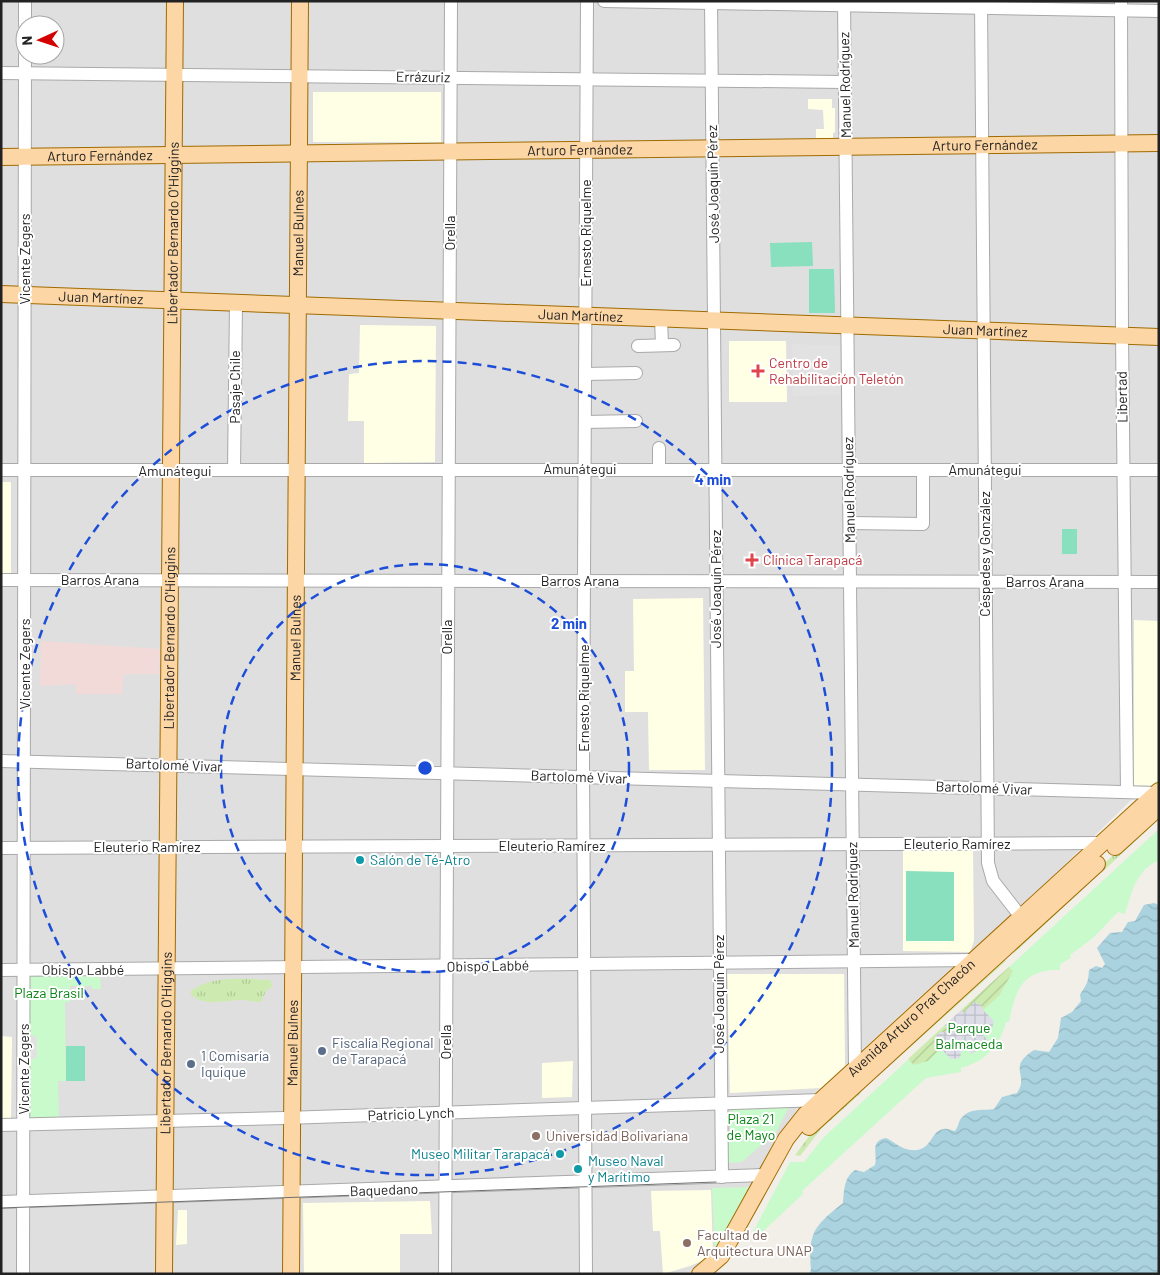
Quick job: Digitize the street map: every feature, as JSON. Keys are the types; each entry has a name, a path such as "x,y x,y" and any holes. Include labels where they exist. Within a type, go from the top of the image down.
{"main road":[{"name":"Libertador Bernardo O'Higgins","path":"164,1274 175,1"},
{"name":"Manuel Bulnes","path":"291,1274 300,1"},
{"name":"Arturo Fernández","path":"1,157 1159,143"},
{"name":"Juan Martínez","path":"1,294 1159,336"},
{"name":"Avenida Arturo Prat Chacón","path":"700,1274 722,1256 792,1130 855,1068 974,960 1022,925 1129,834 1158,797"},
{"name":"Avenida Arturo Prat Chacón","path":"719,1274 733,1258 787,1156 807,1129 1022,925 1102,843 1158,797"},
{"path":"1102,843 1129,834"}],"street":[{"path":"25,1 25,15"},
{"name":"Orella","path":"445,1274 451,1"},
{"name":"Ernesto Riquelme","path":"586,1274 583,777 587,1"},
{"path":"604,1 1121,6 1159,11"},
{"name":"José Joaquín Pérez","path":"711,2 722,1177"},
{"name":"Manuel Rodríguez","path":"844,3 855,1068"},
{"name":"Céspedes y González","path":"981,4 987,844 988,863 993,881 1022,925"},
{"name":"Libertad","path":"1121,6 1123,470 1127,792"},
{"name":"Vicente Zegers","path":"23,1274 25,65"},
{"name":"Errázuriz","path":"1,73 845,82"},
{"name":"Pasaje Chile","path":"234,470 236,303"},
{"path":"638,346 668,345 661,319"},
{"path":"585,374 636,373"},
{"path":"585,422 636,421"},
{"path":"659,448 659,469"},
{"name":"Amunátegui","path":"1,470 1159,470"},
{"path":"850,523 923,524 923,470"},
{"name":"Barros Arana","path":"1,580 1159,582"},
{"name":"Bartolomé Vivar","path":"1,761 1127,792 1158,797"},
{"name":"Eleuterio Ramírez","path":"1,848 1102,843"},
{"name":"Obispo Labbé","path":"1,970 974,960"},
{"name":"Patricio Lynch","path":"1,1125 292,1118 821,1100"},
{"name":"Baquedano","path":"1,1202 445,1188 766,1175"}],"shaded area":[{"path":"1,1 1159,1 1159,773 1054,875 797,1109 748,1201 706,1266 686,1274 1,1274"},
{"path":"313,92 441,92 441,142 313,142"},
{"path":"808,99 832,99 832,108 835,108 833,141 816,141 816,129 824,129 823,110 808,109"},
{"path":"360,325 436,326 435,462 364,463 364,421 348,421 349,374 359,373"},
{"name":"Centro de Rehabilitación Teletón","path":"729,341 786,341 787,402 729,402"},
{"path":"792,344 840,346 840,395 793,396"},
{"path":"1,482 11,482 11,576 1,576"},
{"path":"703,598 705,770 649,770 648,712 625,712 625,671 634,671 633,599"},
{"path":"1134,620 1159,621 1158,785 1134,786"},
{"path":"41,641 160,649 159,674 124,674 122,694 76,694 76,684 40,686"},
{"path":"973,849 974,941 970,952 903,951 903,851"},
{"path":"727,974 844,974 845,1066 821,1088 730,1093"},
{"path":"29,982 30,1035 37,1037 37,1057 29,1061 30,1110 27,1110"},
{"path":"974,1002 981,1005 983,1010 994,1021 992,1029 984,1030 981,1033 988,1040 972,1054 965,1047 962,1049 960,1058 951,1059 937,1045 936,1036 940,1032 945,1032 948,1028 945,1025 961,1010 964,1013"},
{"path":"1,1036 12,1037 11,1118 1,1118"},
{"path":"573,1061 572,1097 542,1098 542,1063"},
{"name":"Facultad de Arquitectura UNAP","path":"711,1190 713,1256 690,1266 663,1274 660,1231 653,1231 651,1191"},
{"path":"430,1201 432,1234 400,1234 400,1274 304,1274 303,1203"},
{"path":"178,1210 187,1210 187,1244 176,1245"}],"green space":[{"path":"812,242 813,266 771,267 770,243"},
{"path":"809,269 834,269 835,313 809,313"},
{"path":"1062,529 1077,529 1077,554 1062,554"},
{"path":"1159,819 1101,873 1098,869 1148,824 1153,824"},
{"name":"Parque Balmaceda","path":"1159,829 1159,860 1145,870 1136,882 1125,914 1118,912 1093,938 1070,955 1071,958 1060,964 1060,970 1037,973 1023,984 1014,1000 1009,1022 1006,1022 1000,1038 990,1052 977,1062 961,1068 961,1072 926,1078 802,1191 803,1194 758,1236 753,1232 790,1162 804,1162 823,1138"},
{"path":"906,871 954,872 954,941 906,941"},
{"path":"1095,872 1098,875 1013,954 1020,940"},
{"path":"1005,960 887,1068 883,1065 987,971 994,969"},
{"path":"1009,967 1013,971 999,996 983,1010 982,1007 964,1013 961,1010"},
{"name":"Plaza Brasil","path":"96,972 100,977 101,989 92,989 92,986 70,986 70,1002 65,1002 66,1081 58,1081 59,1121 35,1120 30,1117 29,1061 37,1056 30,1035 30,977 32,974"},
{"path":"218,980 270,980 273,986 266,991 261,1002 242,1000 206,1002 194,997 190,992 207,983"},
{"path":"945,1025 948,1028 937,1045 942,1047 928,1061 914,1065 908,1059"},
{"path":"66,1046 85,1046 85,1081 66,1081"},
{"path":"858,1089 861,1093 821,1129 800,1156 795,1155 813,1131"},
{"name":"Plaza 21 de Mayo","path":"732,1107 789,1107 776,1132 742,1162 727,1163"},
{"path":"755,1187 715,1250 712,1188"}],"water":[{"path":"1154,903 1159,905 1159,1274 809,1274 811,1270 812,1238 815,1231 825,1218 843,1203 845,1185 851,1173 855,1170 864,1172 875,1165 875,1148 878,1142 886,1138 906,1149 921,1149 930,1142 939,1130 955,1131 960,1120 967,1113 976,1110 994,1109 1002,1097 1017,1093 1021,1081 1021,1062 1034,1050 1049,1052 1058,1038 1061,1018 1072,1012 1081,1001 1080,995 1087,983 1089,970 1096,966 1102,968 1105,964 1097,948 1110,933 1122,932 1128,922 1135,921 1144,905"}],"tram line":[{"path":"1,1208 716,1182"}],"place":[{"name":"Centro de Rehabilitación Teletón","path":"758,371"},
{"name":"Clínica Tarapacá","path":"752,560"},
{"name":"Salón de Té-Atro","path":"360,860"},
{"name":"Fiscalía Regional de Tarapacá","path":"322,1051"},
{"name":"1 Comisaría Iquique","path":"191,1064"},
{"name":"Universidad Bolivariana","path":"536,1136"},
{"name":"Museo Militar Tarapacá","path":"560,1154"},
{"name":"Museo Naval y Marítimo","path":"578,1169"},
{"name":"Facultad de Arquitectura UNAP","path":"687,1243"}]}
